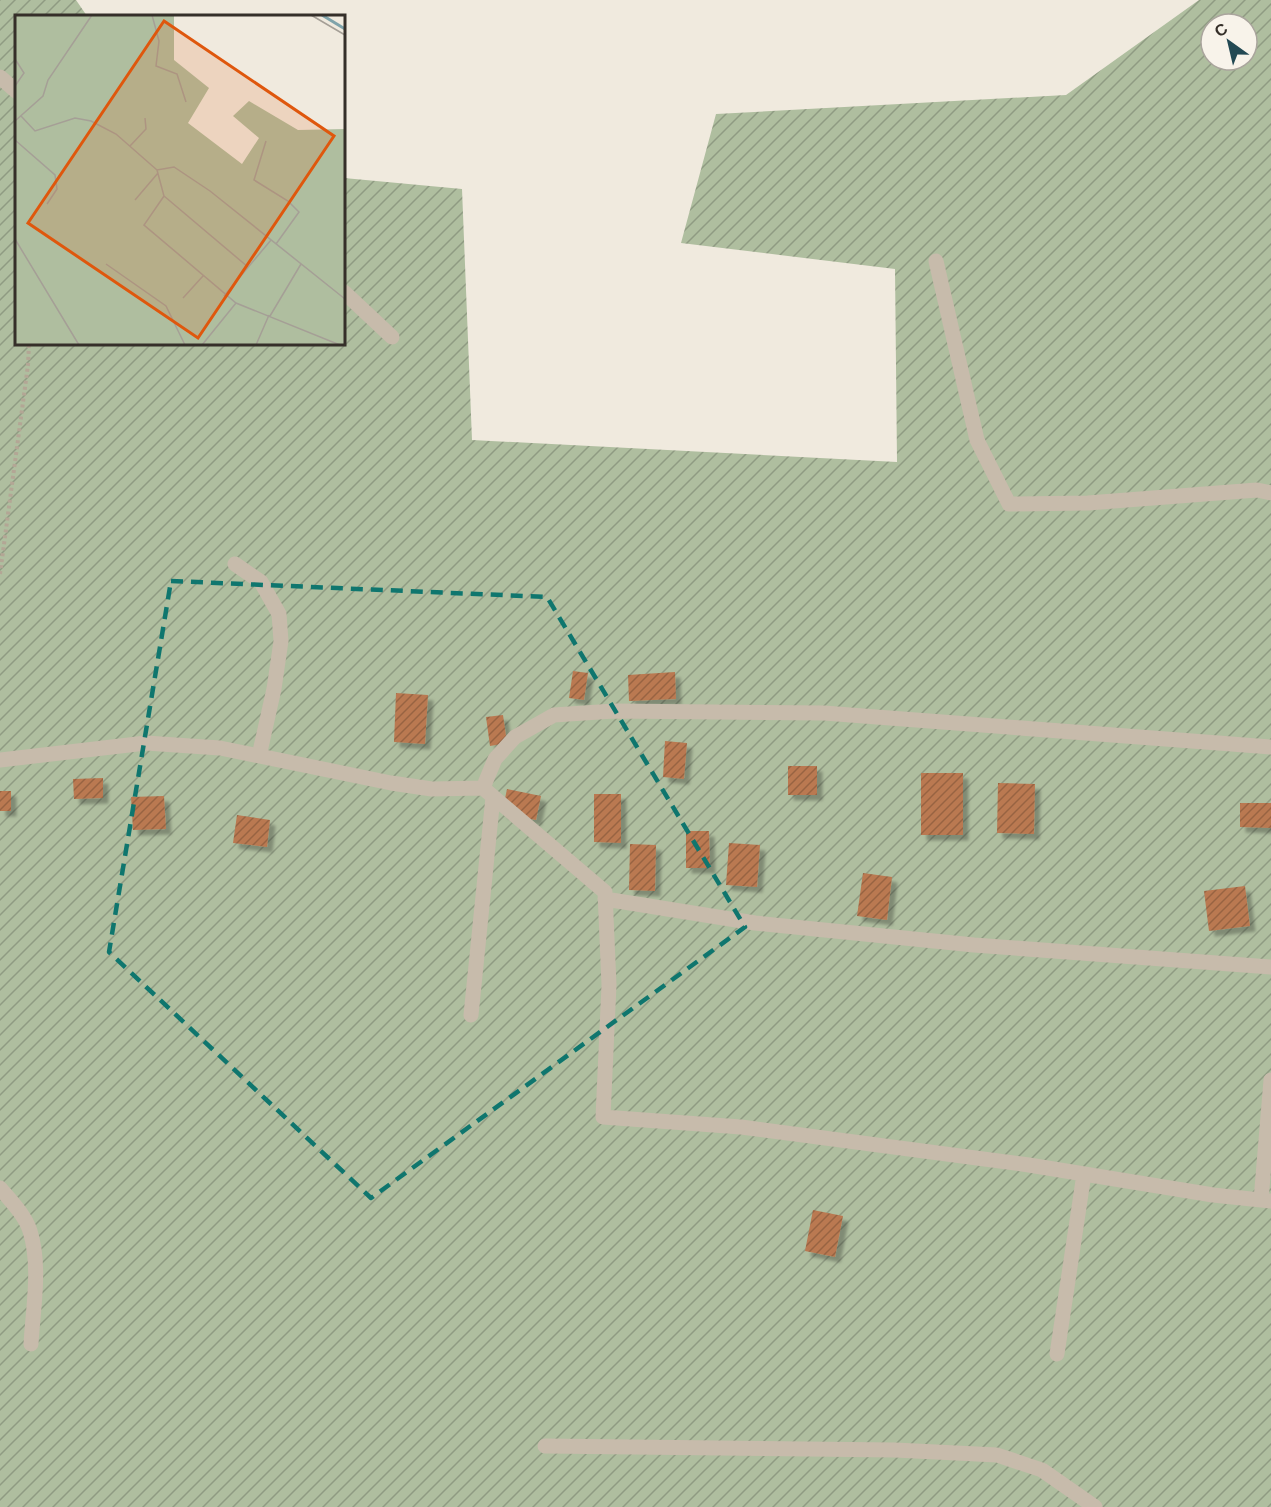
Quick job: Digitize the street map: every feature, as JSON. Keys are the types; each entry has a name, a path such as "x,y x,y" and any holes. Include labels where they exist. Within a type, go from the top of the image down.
{"lane":[{"path":"0,77 15,90"},
{"path":"936,261 977,440 1009,504 1088,503 1257,490 1271,493"},
{"path":"345,293 392,337"},
{"path":"236,564 261,582 279,614 281,641 274,689 259,756"},
{"path":"471,1015 488,793 495,759 515,737 554,715 614,711 824,713 1271,747"},
{"path":"0,760 146,743 220,748 391,783 488,793 605,892 609,985 603,1117 741,1127 1084,1174 1213,1195 1266,1200 1271,1080"},
{"path":"605,899 767,924 974,945 1271,967"},
{"path":"1057,1354 1084,1174"},
{"path":"0,1188 17,1208 30,1229 36,1266 31,1344"},
{"path":"545,1446 895,1450 997,1455 1042,1470 1095,1507"}],"path":[{"path":"0,574 29,345"}],"highlighted area":[{"path":"171,581 547,597 745,927 371,1198 109,952"}],"green space":[{"path":"0,0 76,0 86,15 15,15 15,345 345,345 345,178 462,189 472,440 897,462 895,269 681,243 716,114 1066,95 1199,0 1271,0 1271,1507 0,1507"}],"building":[{"path":"573,671 588,673 584,700 569,698"},
{"path":"675,672 676,699 629,701 628,675"},
{"path":"396,693 428,695 425,744 394,742"},
{"path":"503,715 507,743 490,746 486,717"},
{"path":"665,741 687,743 684,779 663,777"},
{"path":"788,766 817,766 817,795 788,795"},
{"path":"921,773 963,773 963,835 921,835"},
{"path":"103,778 103,798 74,799 73,779"},
{"path":"998,783 1035,784 1034,834 997,833"},
{"path":"507,789 541,796 536,820 502,813"},
{"path":"0,791 11,791 11,811 0,811"},
{"path":"594,794 621,794 621,843 594,842"},
{"path":"164,796 166,829 133,830 131,797"},
{"path":"1240,803 1271,803 1271,828 1240,827"},
{"path":"237,815 270,820 267,847 233,843"},
{"path":"686,831 709,831 710,868 686,868"},
{"path":"729,843 760,845 757,887 726,885"},
{"path":"630,844 656,845 655,891 629,890"},
{"path":"863,873 892,877 887,920 857,916"},
{"path":"1245,886 1250,926 1209,931 1204,891"},
{"path":"813,1210 843,1216 835,1257 805,1251"}]}
